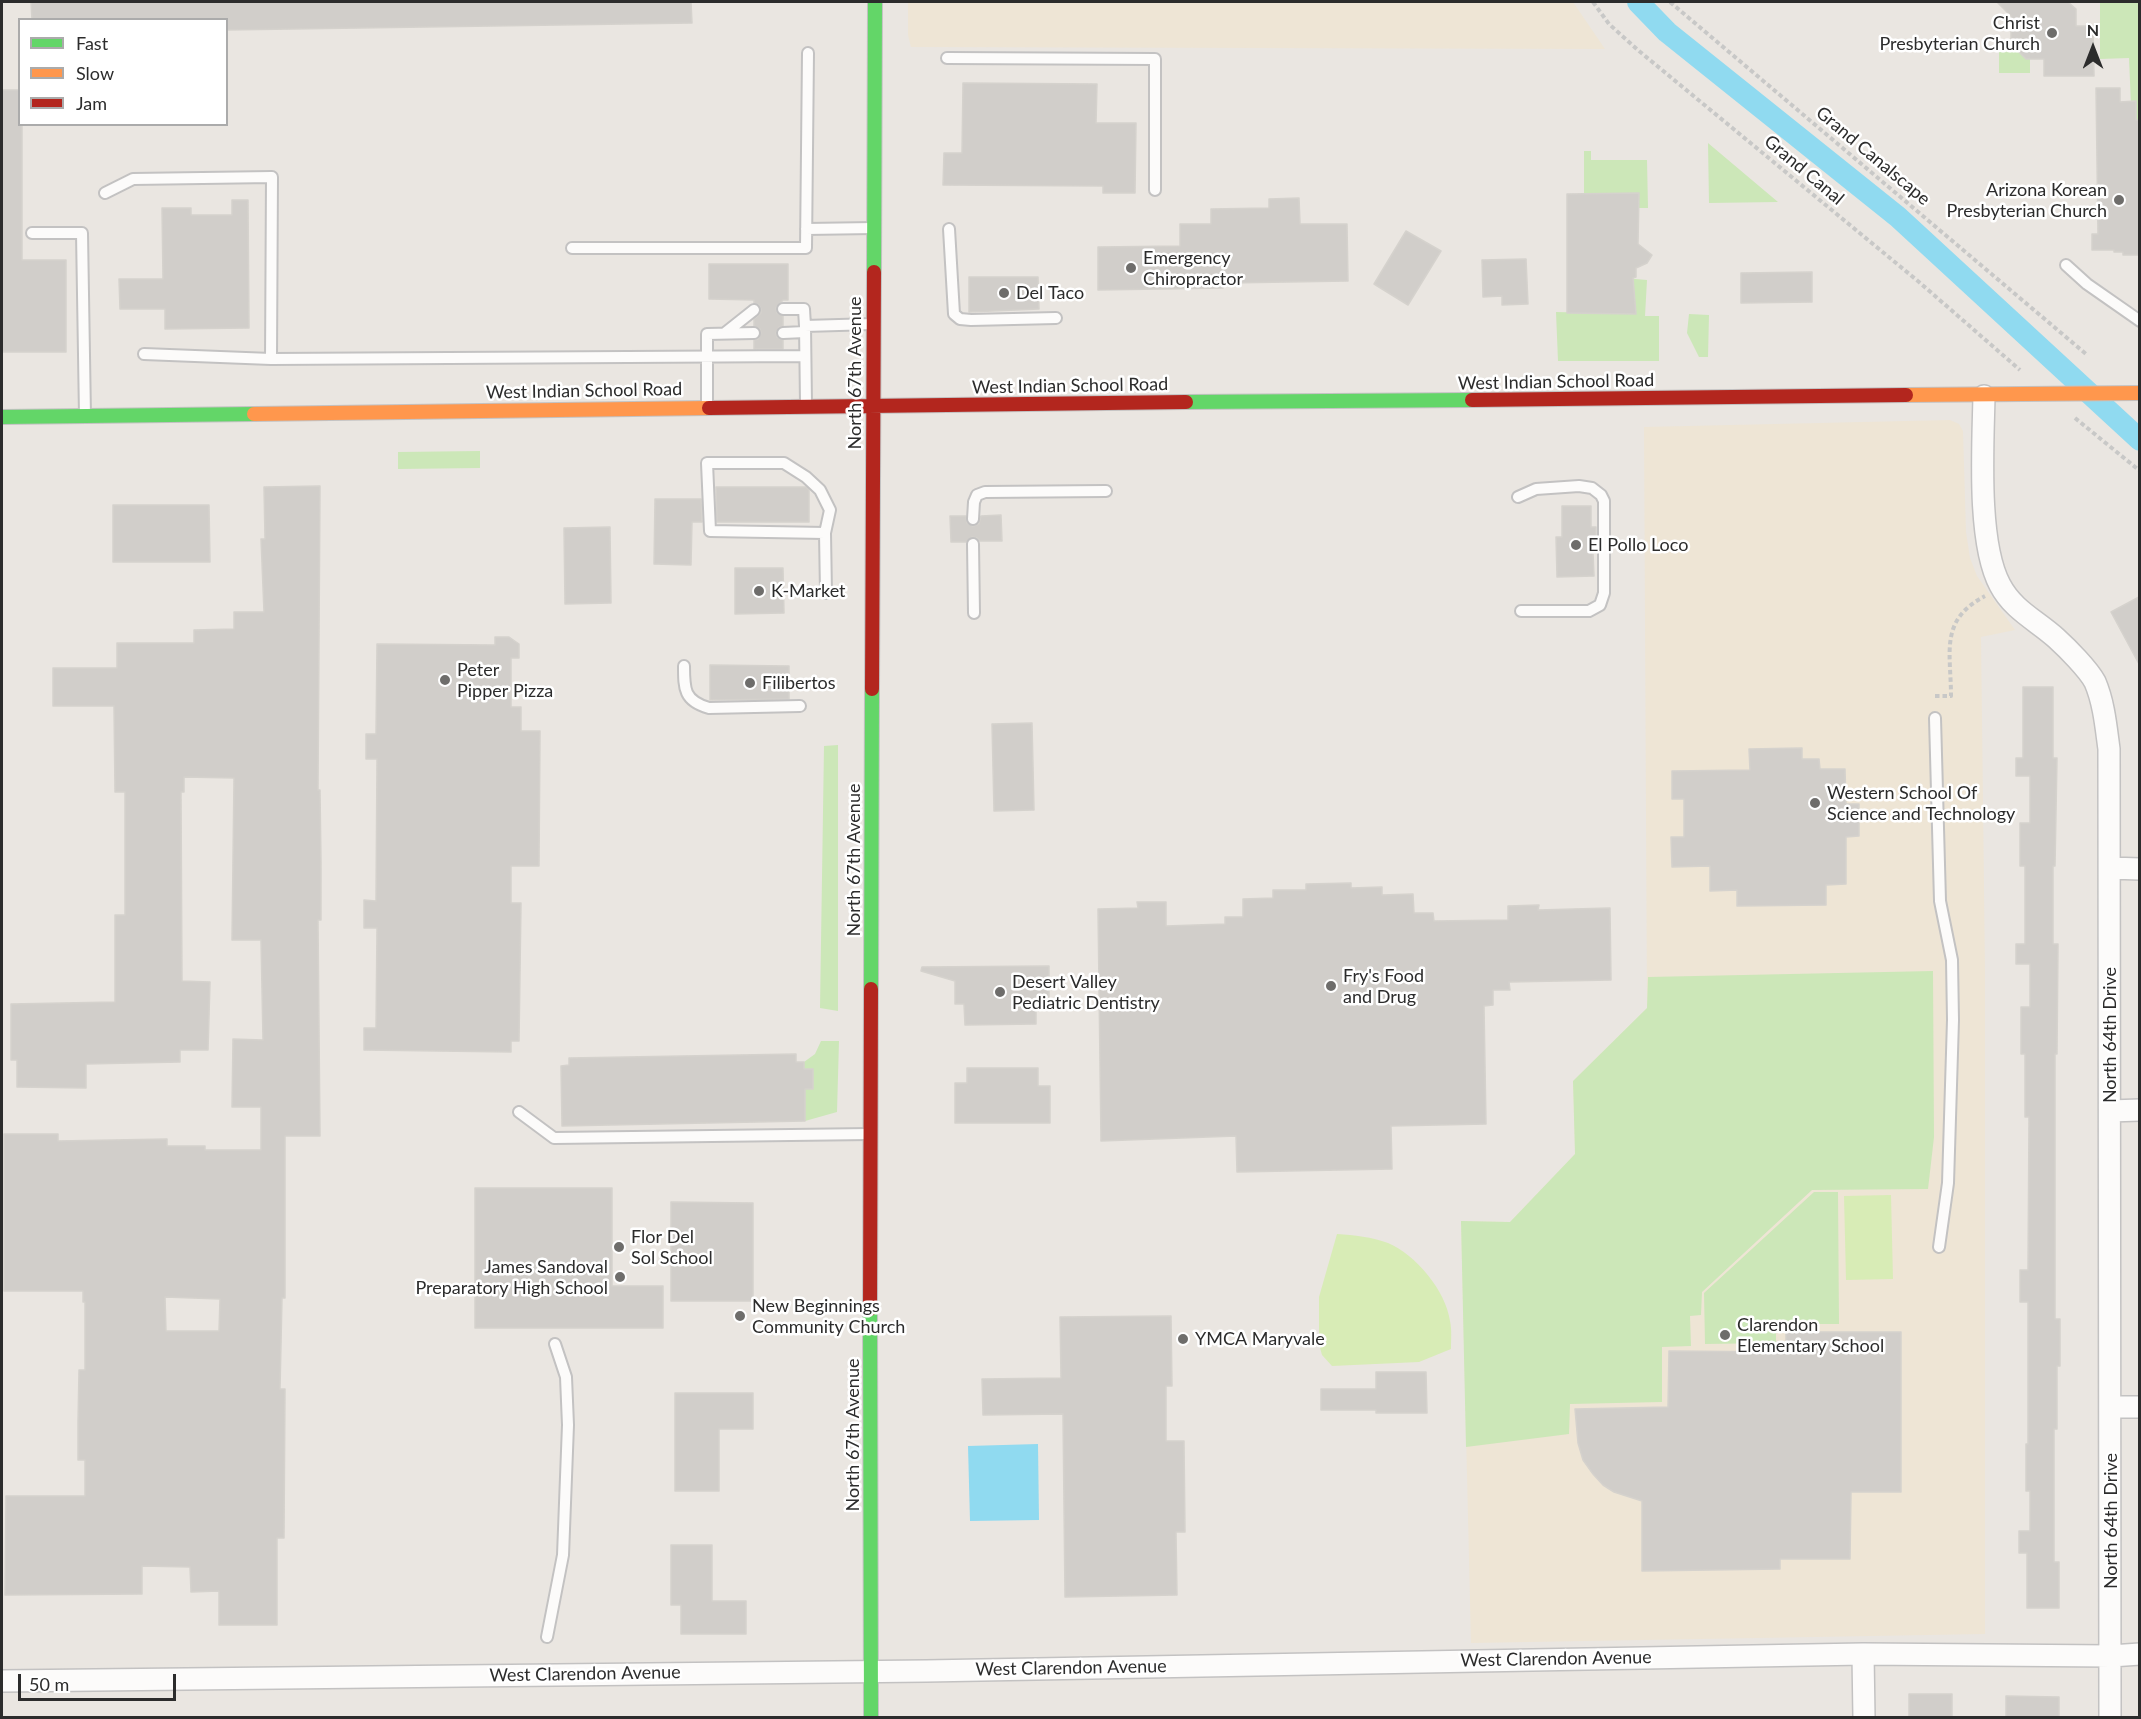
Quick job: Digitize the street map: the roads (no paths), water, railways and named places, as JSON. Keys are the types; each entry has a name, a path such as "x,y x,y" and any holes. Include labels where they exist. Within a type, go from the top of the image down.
{"main road":[{"name":"North 67th Avenue","path":"871,1718 870,1134 875,2"},
{"name":"West Indian School Road","path":"2,417 806,406 2139,393"}],"street":[{"name":"North 64th Drive","path":"1984,396 1984,514 1991,559 2000,585 2018,609 2056,638 2094,682 2105,718 2109,749 2110,1718"},
{"path":"2110,868 2139,868"},
{"path":"2109,1111 2139,1110"},
{"path":"2111,1407 2139,1407"},
{"path":"1863,1654 1864,1718"},
{"name":"West Clarendon Avenue","path":"2,1681 870,1672 1863,1654 2111,1656 2139,1654"}],"lane":[{"path":"572,248 806,248 808,53"},
{"path":"947,58 1155,59 1155,190"},
{"path":"105,193 133,179 272,177 271,358"},
{"path":"806,229 874,228"},
{"path":"949,229 954,314 960,319 1056,318"},
{"path":"32,233 82,233 85,416"},
{"path":"2067,265 2087,284 2139,321"},
{"path":"783,309 804,309 806,406"},
{"path":"725,333 754,310"},
{"path":"783,333 873,324"},
{"path":"707,408 707,334 754,333"},
{"path":"144,354 271,358 805,356"},
{"path":"825,533 710,531 707,463 784,463 806,477 820,490 830,510 825,533 826,593"},
{"path":"1518,496 1536,489 1579,486 1592,488 1601,495 1604,501 1604,593 1600,605 1589,611 1521,611"},
{"path":"973,519 974,502 977,495 985,492 1106,491"},
{"path":"973,544 974,613"},
{"path":"684,666 684,683 688,696 697,705 709,708 800,706"},
{"path":"1935,718 1940,901 1952,960 1953,1020 1948,1183 1939,1246"},
{"path":"519,1112 554,1138 870,1134"},
{"path":"547,1637 563,1555 568,1425 566,1377 555,1344"}],"water":[{"path":"1038,1444 1039,1520 970,1521 968,1446"}],"waterway":[{"path":"1638,2 1667,32 1898,217 2140,440"}],"place":[{"name":"Christ Presbyterian Church","path":"2052,33"},
{"name":"Arizona Korean Presbyterian Church","path":"2119,200"},
{"name":"Emergency Chiropractor","path":"1131,268"},
{"name":"Del Taco","path":"1004,293"},
{"name":"El Pollo Loco","path":"1576,545"},
{"name":"K-Market","path":"759,591"},
{"name":"Peter Pipper Pizza","path":"445,680"},
{"name":"Filibertos","path":"750,683"},
{"name":"Western School Of Science and Technology","path":"1815,803"},
{"name":"Fry's Food and Drug","path":"1331,986"},
{"name":"Desert Valley Pediatric Dentistry","path":"1000,992"},
{"name":"Flor Del Sol School","path":"619,1247"},
{"name":"James Sandoval Preparatory High School","path":"620,1277"},
{"name":"New Beginnings Community Church","path":"740,1316"},
{"name":"Clarendon Elementary School","path":"1725,1335"},
{"name":"YMCA Maryvale","path":"1183,1339"}]}
